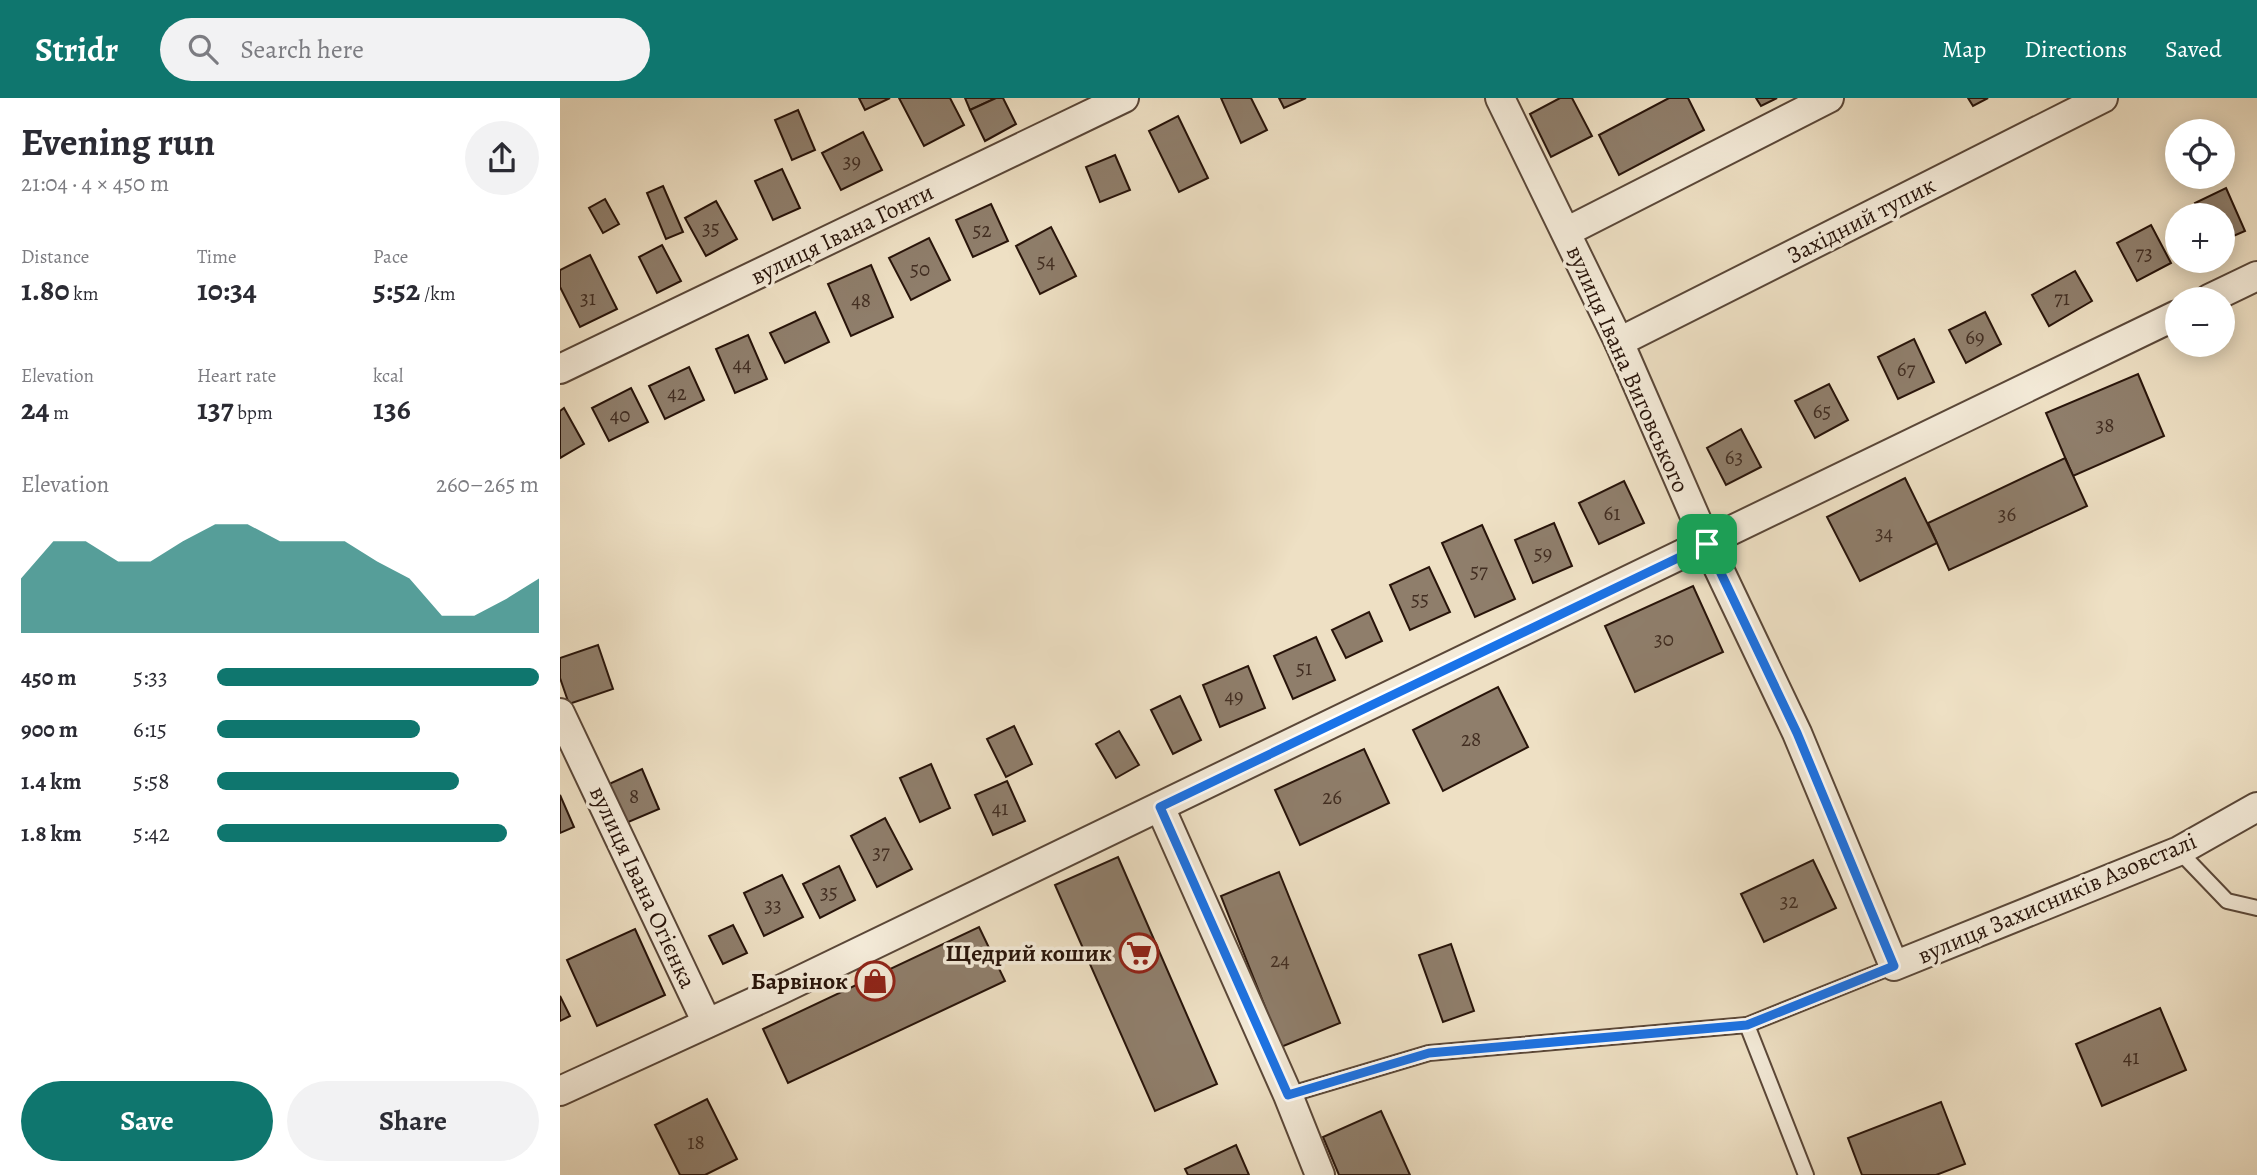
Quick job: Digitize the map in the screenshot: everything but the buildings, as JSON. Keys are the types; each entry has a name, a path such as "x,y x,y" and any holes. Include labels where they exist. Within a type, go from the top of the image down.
{"street":[{"name":"вулиця Івана Гонти","path":"560,369 1124,98"},
{"name":"вулиця Івана Виговського","path":"1500,98 1619,342 1707,544"},
{"name":"вулиця Івана Виговського","path":"1566,232 1829,98"},
{"name":"Західний тупик","path":"1619,342 2103,98"},
{"path":"2234,287 2257,276"},
{"path":"560,1091 1160,807 2165,321"},
{"name":"вулиця Захисників Азовсталі","path":"1707,544 1797,733 1894,966 2179,851 2257,807"},
{"name":"вулиця Івана Огієнка","path":"560,713 707,1023"},
{"path":"1160,807 1288,1095 1320,1175"}],"lane":[{"path":"2179,851 2227,901 2257,908"},
{"path":"1288,1095 1429,1053 1747,1025 1894,966"},
{"path":"1747,1025 1806,1175"}],"place":[{"name":"Щедрий кошик","path":"1139,953"},
{"name":"Барвінок","path":"875,981"}],"route":[{"path":"1707,544 1797,733 1894,966 1747,1025 1429,1053 1288,1095 1160,807 1707,544"}]}
